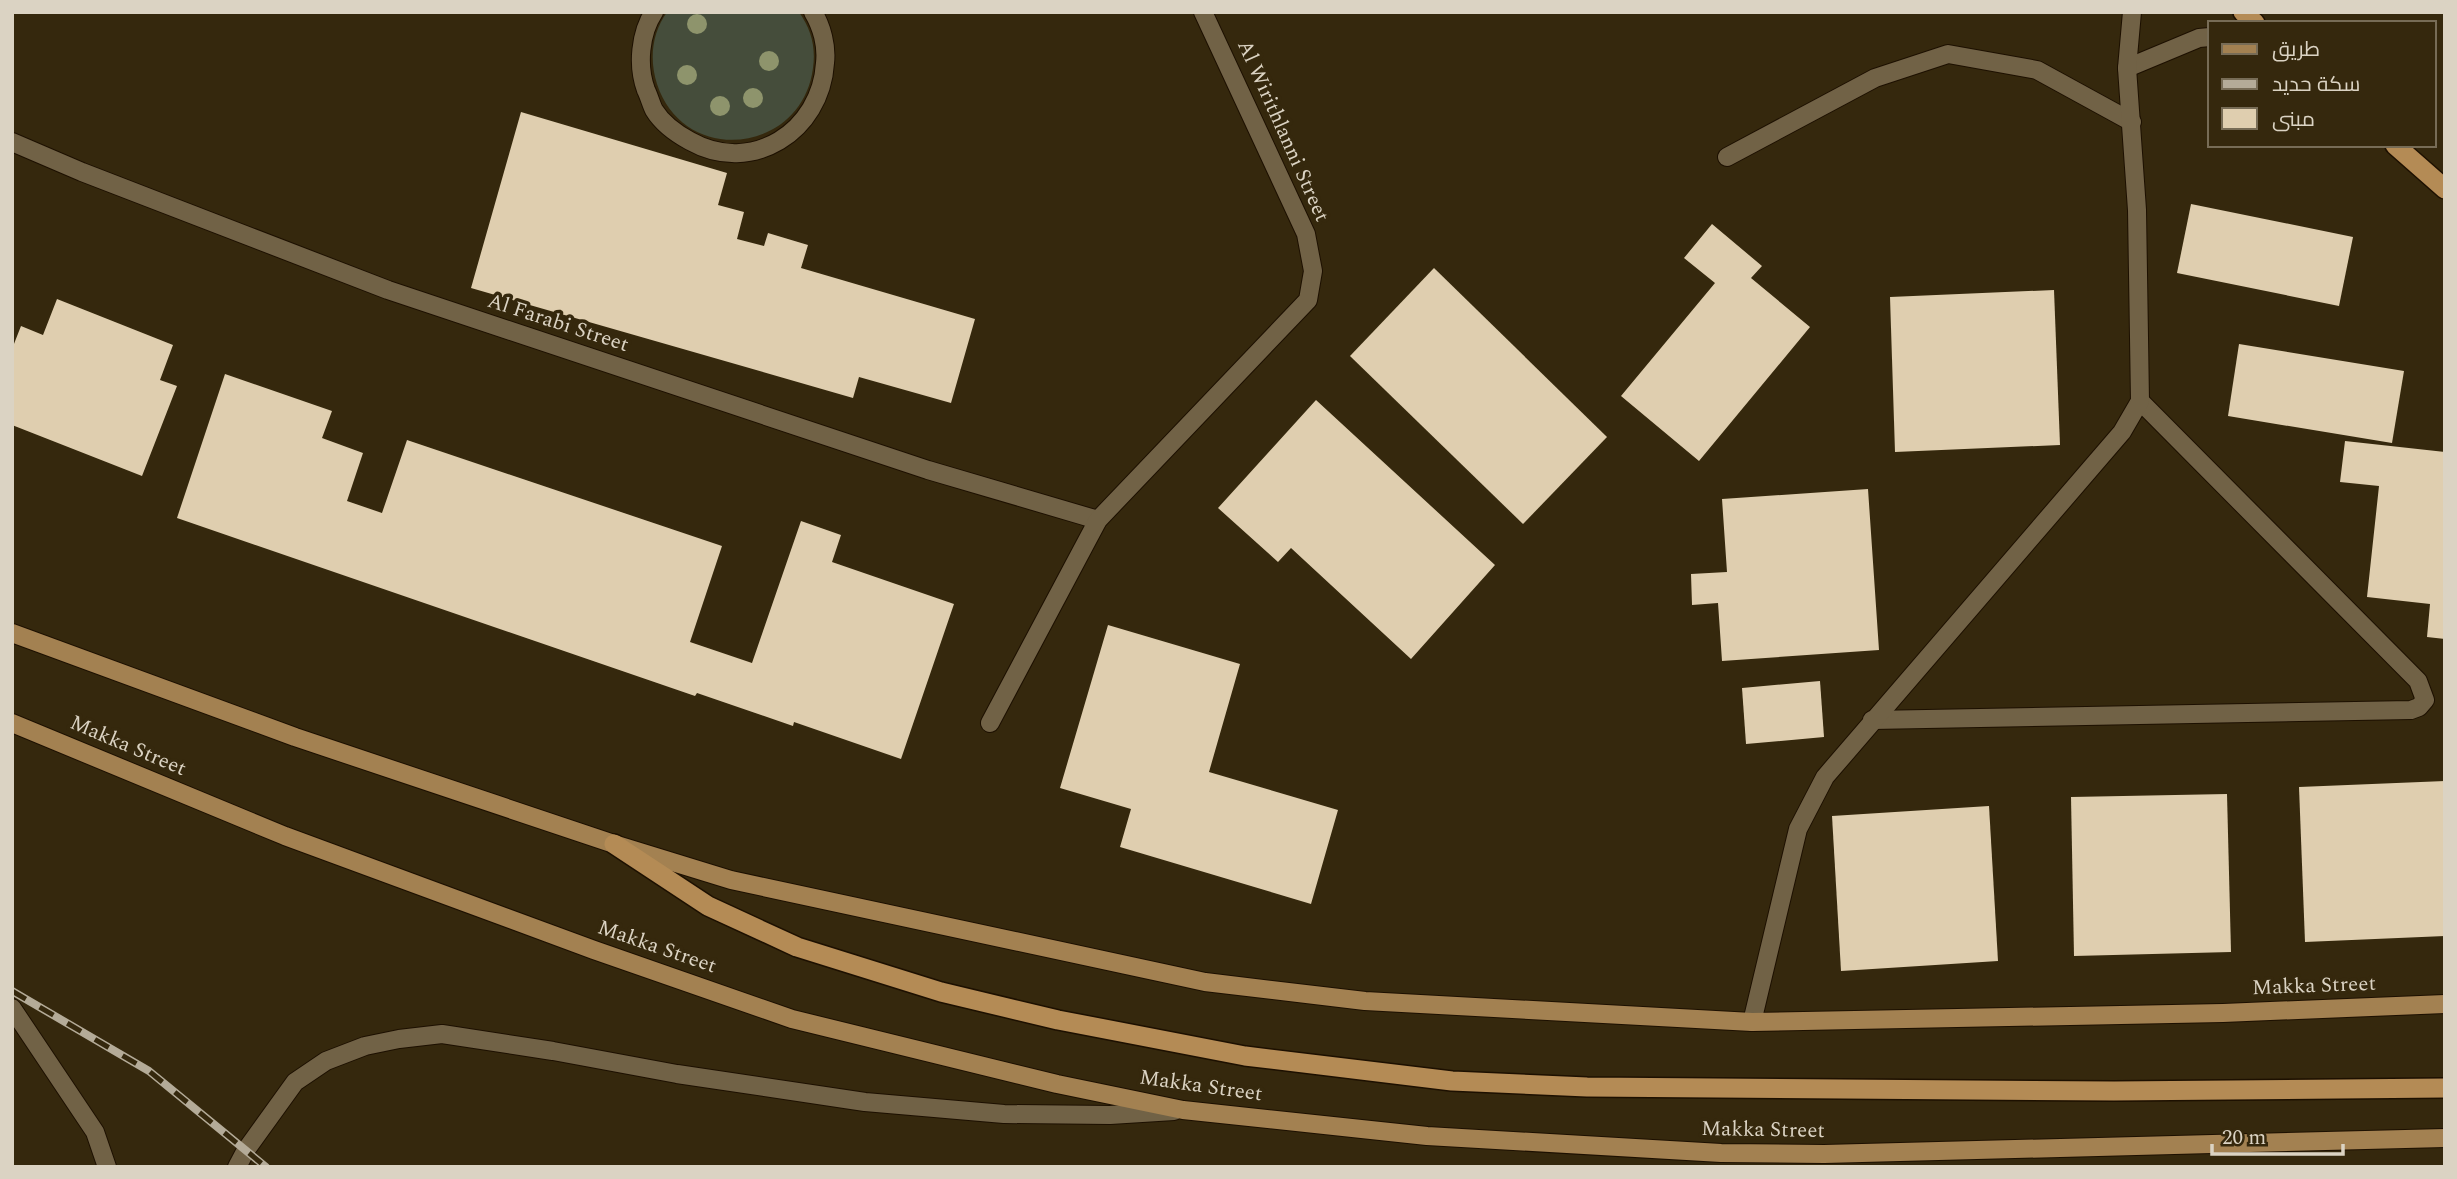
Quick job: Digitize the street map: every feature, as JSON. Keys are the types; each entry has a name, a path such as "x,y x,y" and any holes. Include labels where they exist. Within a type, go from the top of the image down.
{"highway":[{"path":"2398,147 2445,189"},
{"path":"614,844 709,906 797,947 941,992 1058,1020 1245,1056 1451,1081 1587,1087 2114,1091 2445,1088"}],"main road":[{"name":"Makka Street","path":"12,633 295,737 614,844 731,880 1205,982 1365,1001 1752,1022 2223,1013 2445,1004"},
{"name":"Makka Street","path":"12,723 285,836 594,950 792,1019 1057,1084 1183,1110 1427,1136 1721,1153 1824,1154 2445,1138"}],"street":[{"path":"654,12 640,50 643,81 654,111 676,134 703,149 734,154 765,149 792,133 813,109 824,81 826,51 819,22 813,12"},
{"name":"Al Wirithlanni Street","path":"1098,520 1308,300 1313,271 1306,234 1203,12"},
{"path":"1752,1022 1798,830 1825,777 2122,432 2140,401 2137,210 2127,68 2132,12"},
{"path":"2127,68 2199,38 2208,37"},
{"path":"1727,157 1875,78 1948,54 2037,70 2132,122"},
{"name":"Al Farabi Street","path":"12,142 82,172 388,290 928,470 1098,520"},
{"path":"1872,720 2397,711 2419,707 2425,700 2418,681 2140,401"},
{"path":"990,723 1098,520"},
{"path":"12,1009 95,1132 107,1167"},
{"path":"237,1167 246,1150 295,1082 326,1061 365,1046 442,1034 677,1074 865,1102 1004,1114 1110,1115 1183,1110"}],"green space":[{"path":"667,12 799,12 807,25 814,53 813,68 804,97 788,118 766,133 741,139 715,138 691,129 671,111 655,75 653,46"}],"building":[{"path":"521,112 727,173 718,205 744,212 737,239 764,246 768,233 808,245 801,268 975,319 951,403 859,377 853,398 471,288"},
{"path":"2191,204 2353,237 2339,306 2177,273"},
{"path":"1712,224 1762,266 1751,278 1810,327 1699,461 1621,396 1715,283 1684,258"},
{"path":"1434,268 1607,437 1523,524 1350,356"},
{"path":"2054,290 2060,445 1895,452 1890,297"},
{"path":"57,299 173,345 160,380 177,386 142,476 12,425 12,349 21,326 43,335"},
{"path":"2239,344 2404,371 2392,443 2228,416"},
{"path":"225,374 332,411 322,438 363,453 347,501 382,513 407,440 722,546 690,642 752,663 801,521 841,535 832,562 954,604 901,759 794,722 793,726 697,693 695,696 177,518"},
{"path":"1316,400 1495,565 1411,659 1291,548 1278,562 1218,508"},
{"path":"2345,441 2445,452 2445,639 2427,637 2430,604 2367,597 2379,486 2340,482"},
{"path":"1868,489 1879,650 1722,661 1718,603 1692,605 1691,574 1727,572 1722,499"},
{"path":"1108,625 1240,664 1209,772 1338,810 1311,904 1120,847 1131,809 1060,788"},
{"path":"1820,681 1824,737 1746,744 1742,688"},
{"path":"2445,781 2445,936 2305,942 2299,787"},
{"path":"2227,794 2231,952 2074,956 2071,797"},
{"path":"1989,806 1998,961 1841,971 1832,816"}],"railway":[{"path":"12,991 149,1071 266,1167"}]}
